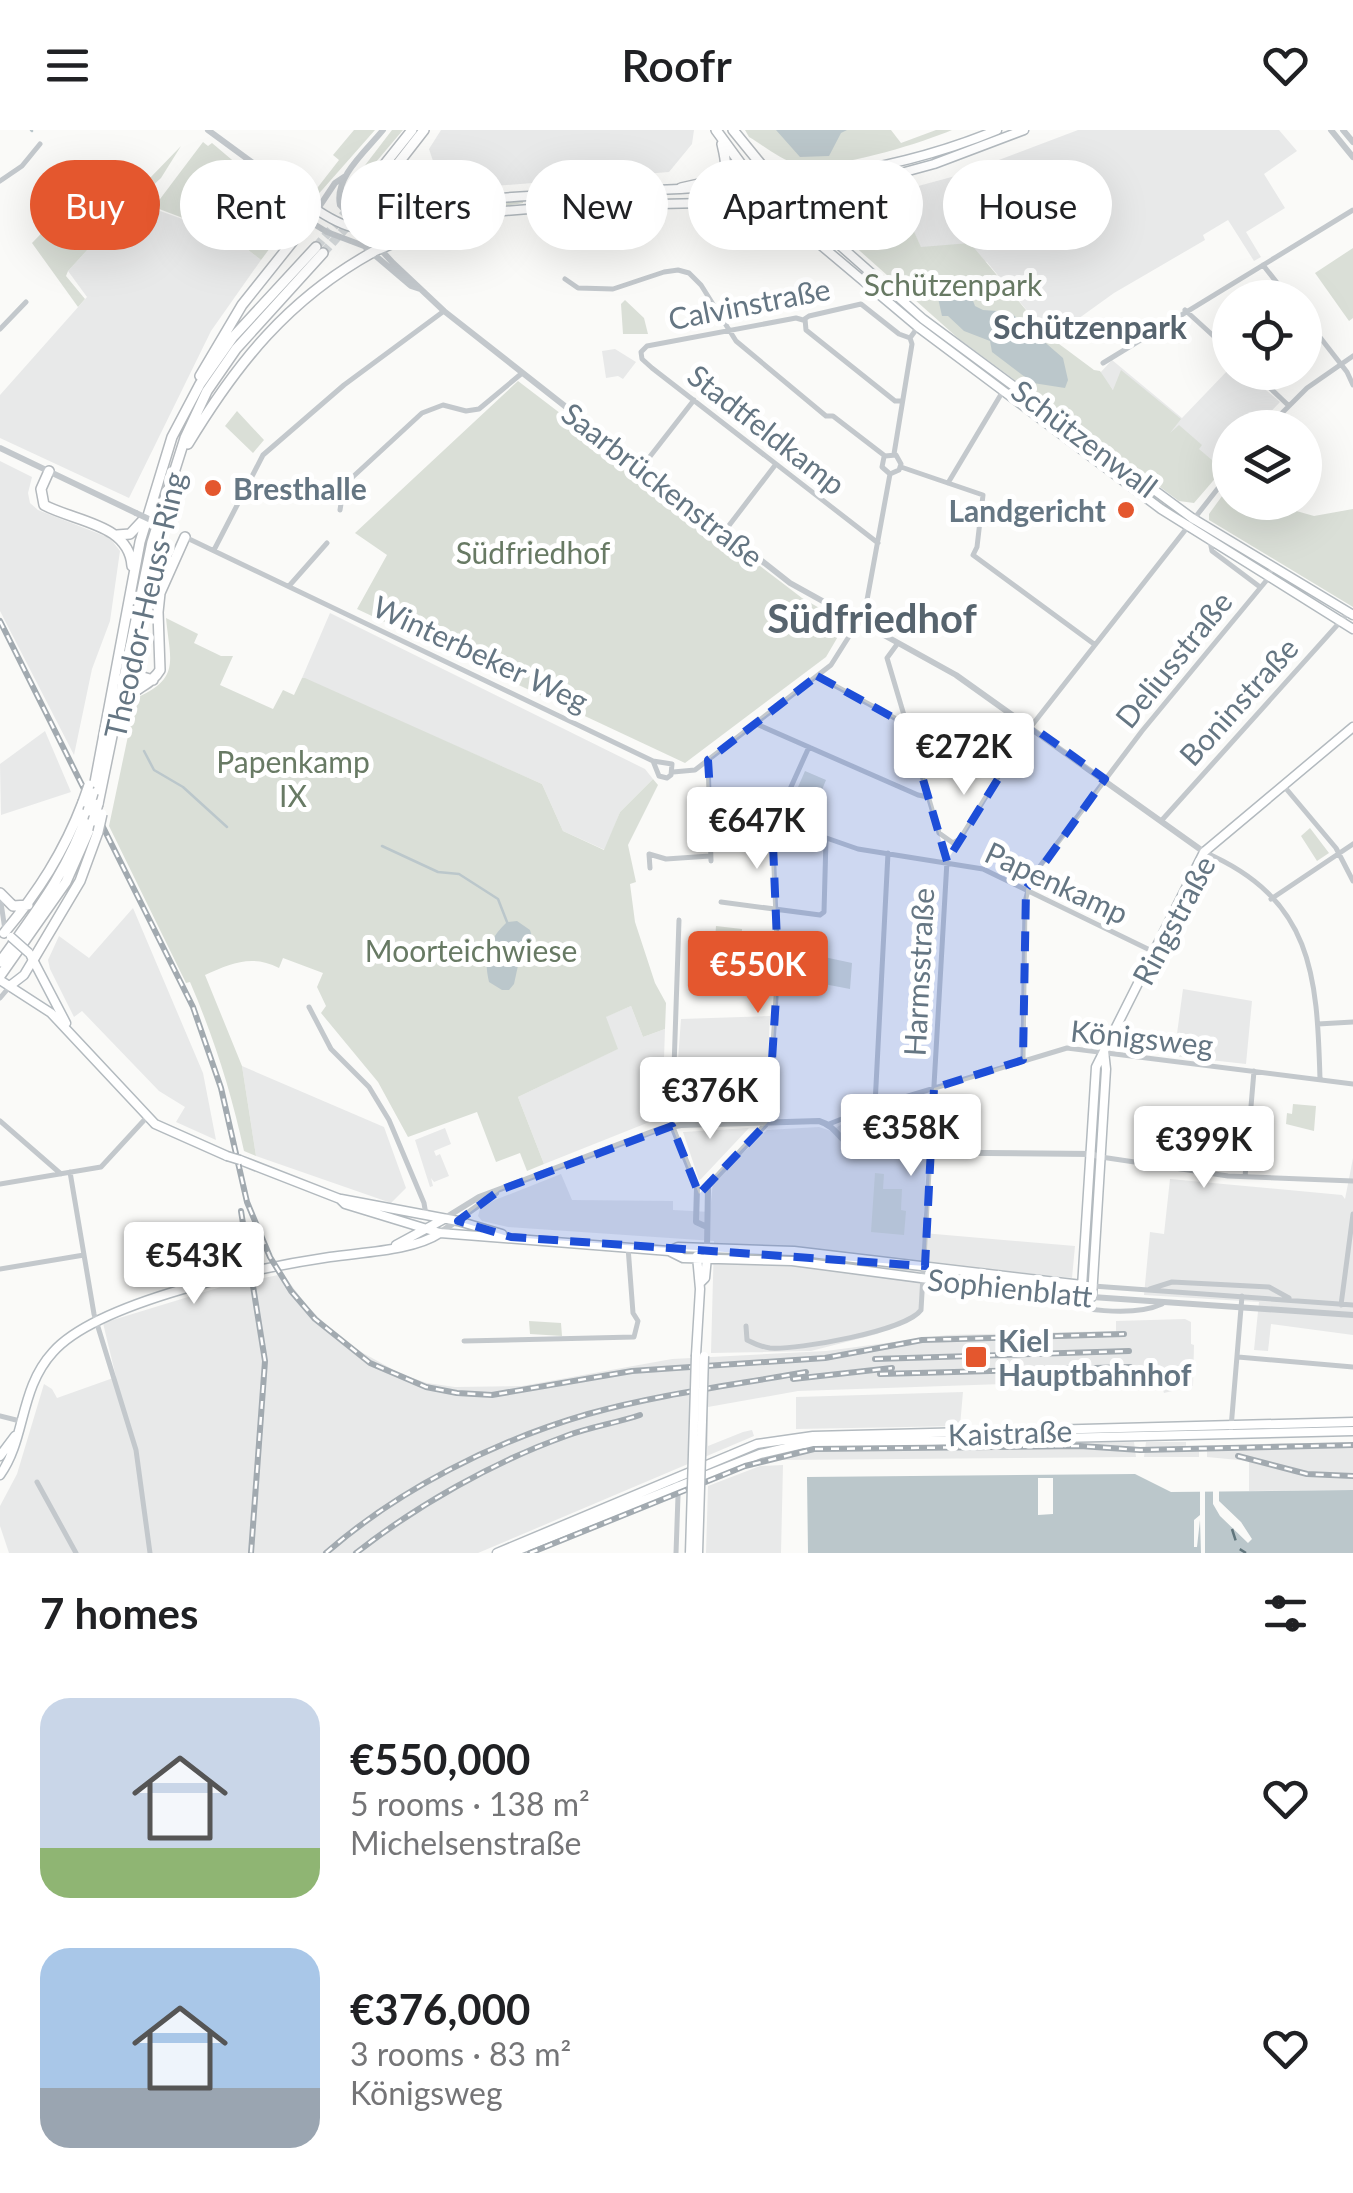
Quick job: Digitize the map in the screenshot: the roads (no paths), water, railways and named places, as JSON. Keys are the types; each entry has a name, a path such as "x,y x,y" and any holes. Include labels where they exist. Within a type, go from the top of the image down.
{"highway":[{"path":"412,130 357,207 424,130"},
{"path":"734,130 756,160"},
{"path":"718,133 726,160"},
{"path":"718,133 738,160"},
{"path":"681,188 688,186"},
{"path":"189,402 222,334 287,250"},
{"name":"Theodor-Heuss-Ring","path":"4,981 66,882 88,812 133,579 164,458 189,402 241,327 319,250 218,375 198,408 174,468 152,542 100,809 88,812"},
{"path":"174,468 224,385 259,342 316,288 373,250"},
{"path":"48,471 41,489 44,505 118,535 130,550 133,579"},
{"path":"118,535 133,532 148,512"},
{"path":"119,711 130,692 152,680 160,666 160,593 190,539"},
{"path":"133,635 135,672 152,680"},
{"path":"31,956 80,881 98,832 100,809"},
{"path":"4,934 28,905 88,812"},
{"name":"Theodor-Heuss-Ring","path":"0,962 56,884 88,812"},
{"path":"0,892 13,906 28,905"}],"main road":[{"path":"906,160 997,130"},
{"path":"923,167 1024,130"},
{"path":"506,199 688,188"},
{"path":"506,211 552,206 688,204"},
{"name":"Schützenwall","path":"831,250 1004,390 1189,522 1271,571 1353,629"},
{"name":"Schützenwall","path":"844,250 921,323 1210,541 1351,614"},
{"name":"Ringstraße","path":"1081,1297 1096,1067 1204,852 1353,727"},
{"path":"4,934 31,956 74,1035"},
{"path":"4,981 24,974 31,956"},
{"path":"4,981 51,1013 147,1117 161,1127 345,1204 440,1233"},
{"name":"Ringstraße","path":"1092,1297 1104,1052"},
{"path":"134,1102 142,1105 161,1127"},
{"name":"Sophienblatt","path":"340,1199 458,1221 511,1237"},
{"path":"392,1247 444,1219"},
{"path":"0,1476 14,1453 20,1421 46,1360 72,1334 96,1320 225,1278 422,1244 440,1233"},
{"name":"Sophienblatt","path":"440,1233 668,1251 678,1257 792,1261 1092,1297"},
{"name":"Sophienblatt","path":"668,1251 678,1246 794,1251 1082,1286"},
{"path":"698,1553 702,1248"},
{"path":"690,1553 700,1355"},
{"name":"Kaistraße","path":"676,1482 757,1444 800,1436 1353,1422"},
{"name":"Kaistraße","path":"676,1482 766,1451 803,1444 1353,1432"},
{"path":"0,1456 15,1436"},
{"path":"497,1553 676,1482"},
{"path":"511,1553 676,1482"}],"street":[{"name":"Saarbrückenstraße","path":"208,130 246,160"},
{"path":"358,160 383,130"},
{"path":"1331,130 1353,157"},
{"path":"1343,130 1353,142"},
{"path":"0,181 22,166 40,144"},
{"path":"321,204 341,179"},
{"path":"1103,363 1353,210"},
{"name":"Saarbrückenstraße","path":"380,250 410,286 806,594 956,675 1204,852"},
{"path":"1262,264 1275,280"},
{"path":"565,279 578,288 613,289 664,272 689,273 701,285 736,341 784,383 885,456 894,454"},
{"path":"0,329 26,302"},
{"name":"Calvinstraße","path":"647,346 805,320 808,316 860,304 910,338"},
{"path":"1185,310 1212,335"},
{"path":"214,550 263,455 344,385 444,311"},
{"path":"805,320 806,330 895,400 903,400"},
{"path":"894,454 910,338 921,323"},
{"path":"1322,340 1353,385"},
{"name":"Stadtfeldkamp","path":"647,346 641,352 642,360 878,543"},
{"path":"1283,410 1353,356"},
{"path":"340,510 344,485 422,413 435,406 479,409 521,374"},
{"path":"948,483 1004,390"},
{"path":"1272,390 1288,405"},
{"path":"641,468 694,400"},
{"name":"Winterbeker Weg","path":"0,448 653,760 672,764 673,772 662,778 653,760"},
{"path":"894,454 900,460 900,468"},
{"path":"885,456 882,467 890,474"},
{"path":"724,532 776,464"},
{"path":"673,772 688,773 708,760 831,665 867,604 890,474 900,468 983,495 973,554 1094,644"},
{"path":"898,643 888,658 939,832 953,842 960,839 1030,726 1212,494"},
{"name":"Schützenwall","path":"1210,541 1212,551 1260,588"},
{"path":"289,586 327,544"},
{"name":"Deliusstraße","path":"1026,890 1105,778 1271,571"},
{"name":"Boninstraße","path":"1162,820 1351,614"},
{"path":"817,676 998,774"},
{"path":"754,723 928,797"},
{"path":"786,798 808,747"},
{"path":"650,868 649,854 666,859 711,858 708,760"},
{"path":"1283,785 1338,854 1353,882"},
{"name":"Papenkamp","path":"710,792 772,820 858,849 983,868 1154,952"},
{"path":"702,1248 708,1186 768,1122 778,966 772,820"},
{"path":"720,902 820,916 824,912 826,839"},
{"path":"1272,900 1353,844"},
{"path":"1204,852 1248,877 1272,900 1306,949 1313,973 1320,1079"},
{"path":"876,1106 888,854"},
{"name":"Harmsstraße","path":"925,1277 947,861"},
{"path":"1023,1060 1026,890"},
{"path":"0,892 4,934"},
{"path":"679,920 672,1126 697,1188 696,1222 707,1227"},
{"name":"Theodor-Heuss-Ring","path":"0,998 4,981"},
{"path":"309,1007 331,1049 370,1087 390,1120 426,1217"},
{"path":"1318,1024 1353,1022"},
{"name":"Königsweg","path":"444,1219 479,1196 672,1126 819,1120 830,1124 876,1106 1066,1048 1353,1084"},
{"path":"1245,1177 1254,1071"},
{"path":"0,1184 101,1168 147,1117"},
{"path":"0,1121 61,1174"},
{"path":"830,1124 849,1148 859,1152 1091,1154 1183,1172 1353,1181"},
{"path":"70,1172 96,1320 136,1450 150,1553"},
{"name":"Königsweg","path":"440,1233 500,1190"},
{"path":"1341,1304 1353,1214"},
{"path":"464,1341 634,1337 638,1321 633,1313 628,1247"},
{"path":"0,1269 84,1255"},
{"path":"746,1326 747,1340 772,1348 812,1346 896,1325 915,1318 921,1310 925,1277"},
{"path":"1146,1290 1162,1283 1203,1283 1273,1288 1292,1300"},
{"name":"Sophienblatt","path":"1082,1286 1353,1314"},
{"path":"1042,1294 1067,1307 1145,1310 1170,1300"},
{"name":"Sophienblatt","path":"1092,1297 1292,1300 1353,1306"},
{"path":"1230,1436 1242,1300"},
{"path":"1238,1357 1353,1367"},
{"path":"0,1416 20,1421"},
{"path":"37,1482 76,1553"},
{"path":"676,1482 676,1553"}],"waterway":[{"path":"144,751 154,770 183,787 227,827"},
{"path":"382,846 438,872 459,874 498,899 507,922"}],"tunnel":[{"path":"321,241 341,218"},
{"path":"323,253 341,233"}],"railway":[{"path":"0,621 193,1007 221,1088 247,1202 270,1257 315,1319 370,1363 426,1387 492,1395 632,1371 825,1358 922,1340 1124,1334"},
{"path":"241,1211 265,1361 251,1553"},
{"path":"875,1359 1129,1351"},
{"path":"880,1374 1130,1367"},
{"path":"793,1379 892,1368"},
{"path":"326,1553 416,1488 518,1438 615,1407 806,1372"},
{"path":"356,1553 430,1502 483,1472 575,1433 640,1415"},
{"path":"530,1553 745,1466 814,1449 1080,1446 1140,1450 1353,1445"},
{"path":"1238,1456 1307,1474 1353,1476"}],"place":[{"name":"Bresthalle","path":"213,488"},
{"name":"Landgericht","path":"1126,510"},
{"name":"Kiel Hauptbahnhof","path":"976,1357"}],"district":[{"name":"Schützenpark","path":"1090,326"},
{"name":"Südfriedhof","path":"872,618"}],"park label":[{"name":"Papenkamp IX","path":"293,778"},
{"name":"Moorteichwiese","path":"471,950"}]}
